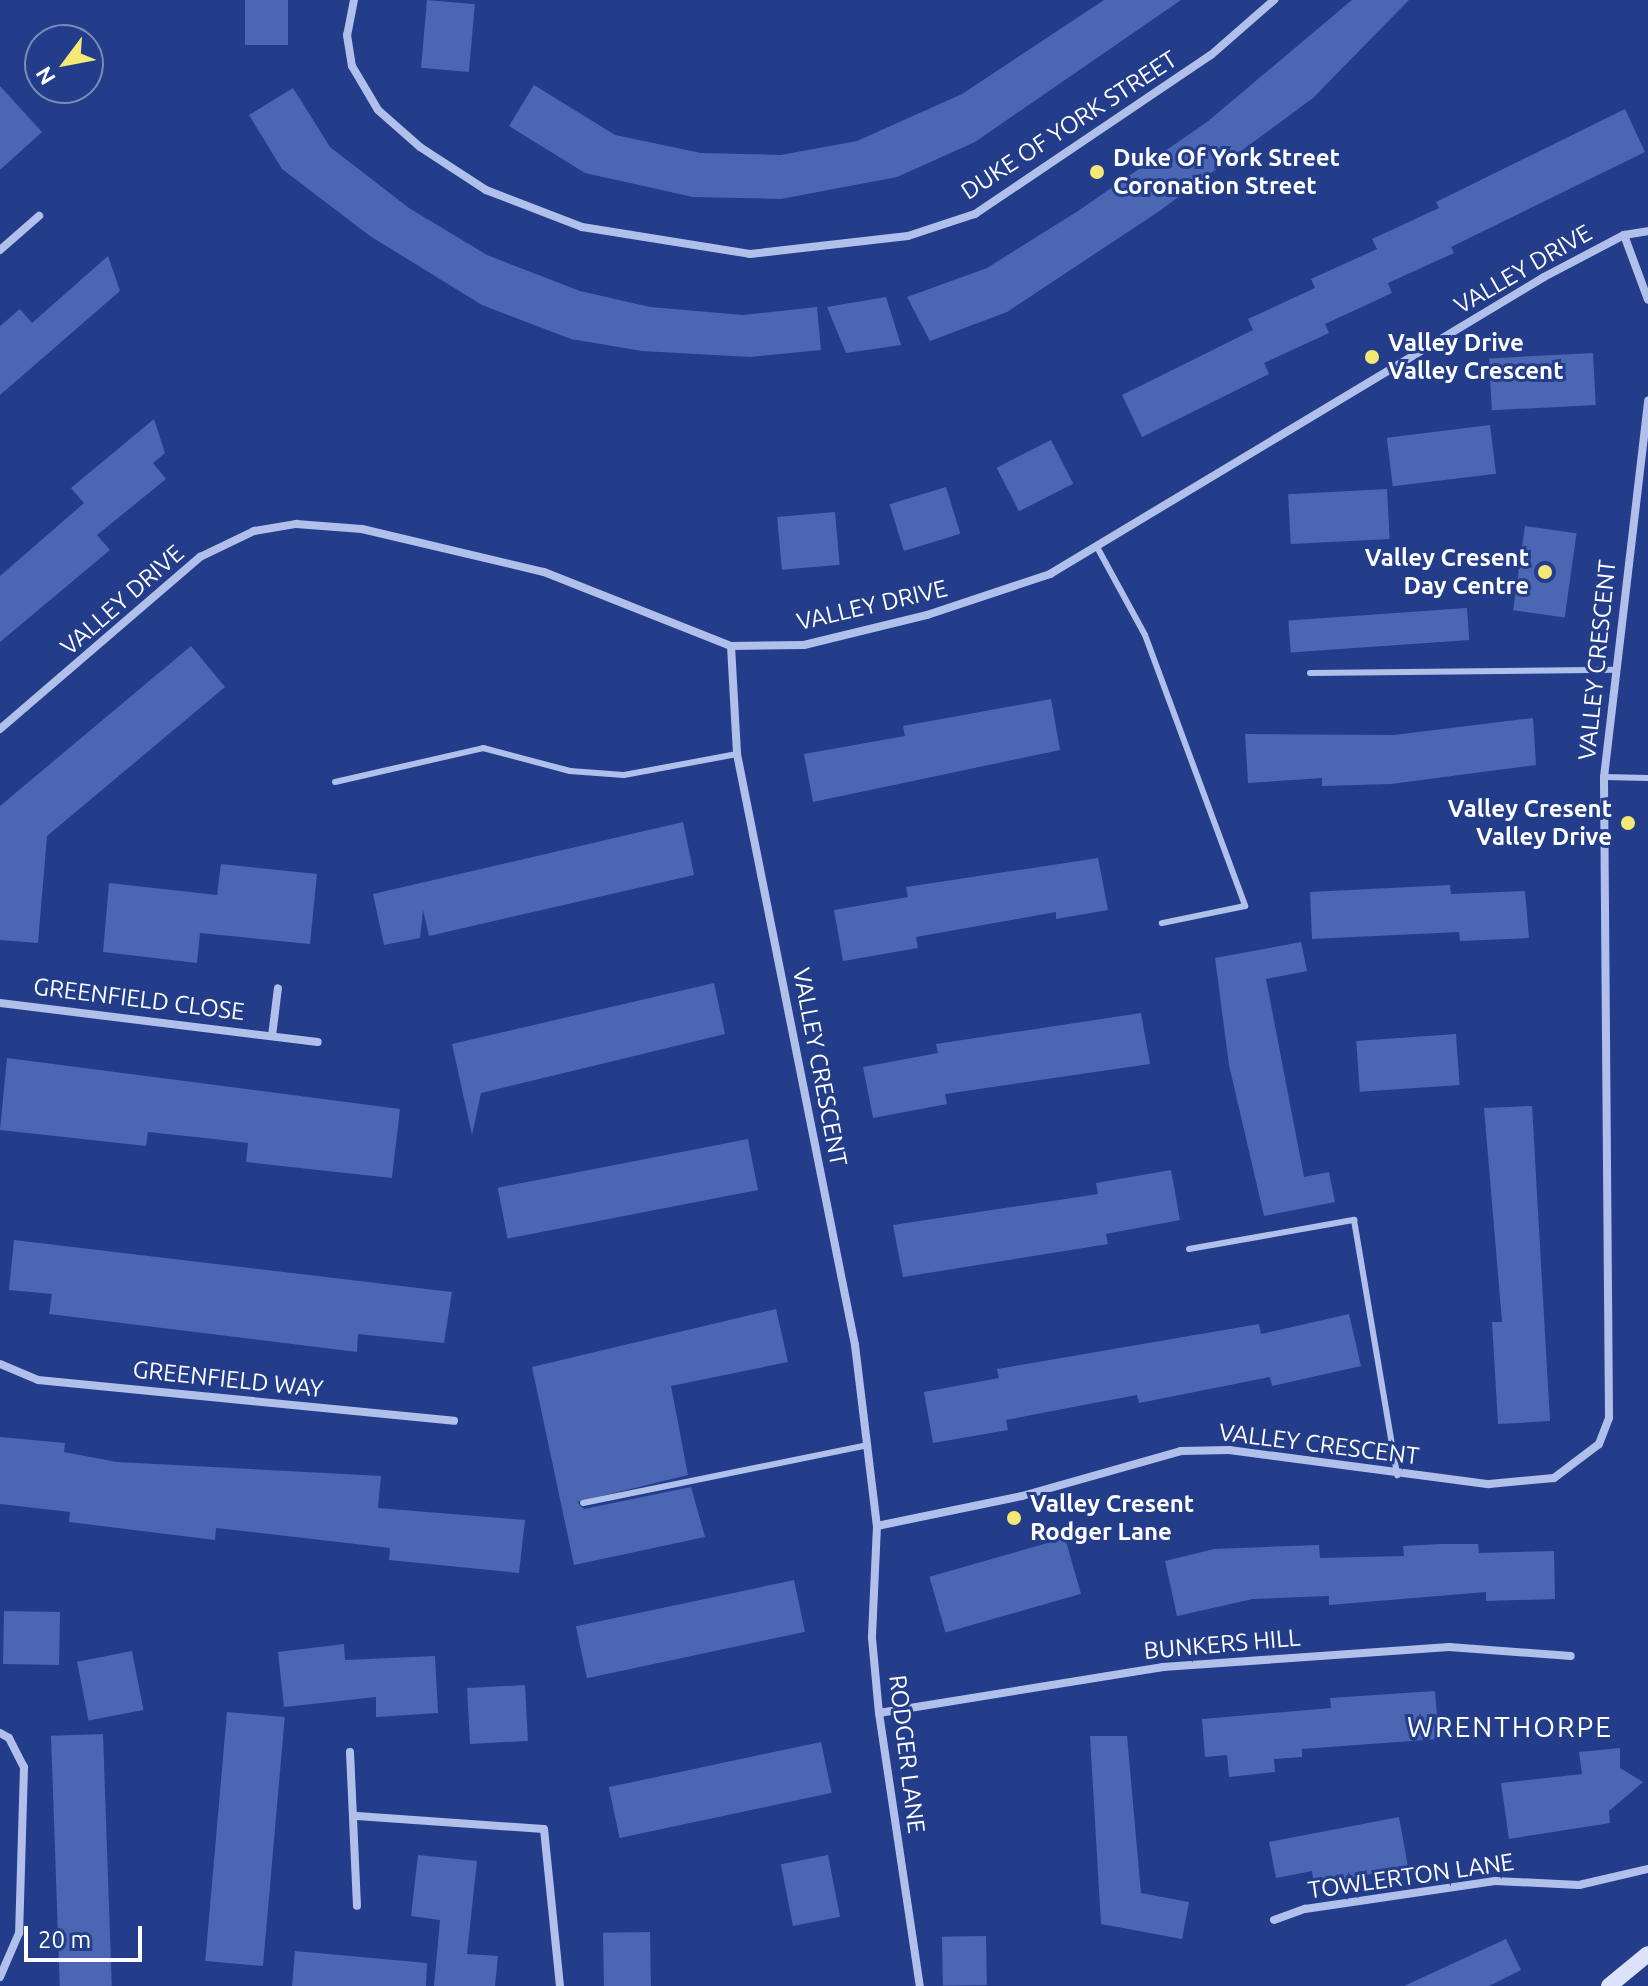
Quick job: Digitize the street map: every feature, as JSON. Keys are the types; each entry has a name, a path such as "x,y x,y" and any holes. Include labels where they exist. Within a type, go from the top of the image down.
{"street":[{"name":"DUKE OF YORK STREET","path":"354,0 347,35 352,66 378,110 420,147 486,190 582,227 750,254 908,236 975,214 1211,55 1274,0"},
{"path":"0,250 39,216"},
{"name":"VALLEY DRIVE","path":"0,729 200,557 254,531 296,524 377,532 544,572 731,646 804,645 927,615 1050,574 1624,235 1648,231"},
{"path":"1624,235 1648,300"},
{"name":"VALLEY CRESCENT","path":"731,646 737,754 855,1345 877,1526 1022,1496 1181,1451 1229,1450 1397,1475 1489,1484 1554,1478 1599,1444 1609,1418 1604,777 1648,401"},
{"name":"GREENFIELD CLOSE","path":"272,1036 278,988"},
{"name":"GREENFIELD CLOSE","path":"0,1003 318,1042"},
{"name":"GREENFIELD WAY","path":"0,1364 38,1380 454,1421"},
{"name":"RODGER LANE","path":"877,1526 872,1638 879,1713 920,1986"},
{"name":"BUNKERS HILL","path":"879,1713 1163,1667 1449,1647 1571,1656"},
{"path":"0,1733 9,1738 24,1767 19,1933 0,1977"},
{"path":"350,1752 357,1816 357,1906"},
{"path":"357,1816 544,1829 560,1986"},
{"name":"TOWLERTON LANE","path":"1274,1920 1305,1909 1495,1881 1579,1885 1648,1869"},
{"path":"1609,1986 1648,1954"}],"lane":[{"path":"1097,547 1145,635 1245,906 1162,923"},
{"path":"1310,673 1616,670"},
{"path":"335,782 483,748 570,771 624,775 737,754"},
{"path":"1604,777 1648,778"},
{"path":"1189,1249 1354,1220 1397,1475"},
{"path":"583,1503 868,1445"}],"building":[{"path":"245,0 288,0 288,45 245,45"},
{"path":"427,0 475,4 469,72 421,68"},
{"path":"1104,0 1181,0 975,142 897,177 781,199 693,197 585,173 509,126 534,85 615,135 701,153 781,155 857,141 962,94"},
{"path":"1352,0 1409,0 1313,98 1158,212 1007,312 930,341 907,297 987,268 1078,211 1207,122"},
{"path":"0,86 42,132 0,170"},
{"path":"293,88 330,147 409,208 487,255 580,291 650,307 743,315 817,307 821,350 750,357 642,351 571,339 482,305 370,236 282,169 249,115"},
{"path":"1625,109 1645,152 1451,247 1454,253 1388,283 1392,293 1325,324 1329,333 1264,363 1269,374 1142,437 1122,395 1253,330 1248,319 1315,288 1311,279 1377,249 1372,239 1439,208 1436,202"},
{"path":"108,256 120,291 0,395 0,326 20,309 32,323"},
{"path":"886,297 901,345 846,353 827,307"},
{"path":"1593,353 1596,405 1492,410 1489,358"},
{"path":"154,419 165,453 153,463 166,479 97,535 110,550 0,642 0,576 84,503 71,488"},
{"path":"1490,425 1496,474 1393,486 1387,438"},
{"path":"1051,440 1073,484 1019,511 997,468"},
{"path":"946,487 960,534 904,551 890,504"},
{"path":"1387,489 1390,539 1291,544 1288,494"},
{"path":"835,512 840,565 782,570 777,517"},
{"name":"Valley Cresent Day Centre","path":"1525,526 1576,533 1565,617 1513,610"},
{"path":"1467,608 1469,640 1291,652 1288,620"},
{"path":"191,646 225,687 47,836 38,943 0,940 0,806"},
{"path":"1051,699 1060,750 813,802 804,754 905,736 903,726"},
{"path":"1533,718 1536,765 1391,784 1322,786 1322,778 1248,783 1245,734 1394,735"},
{"path":"683,822 694,875 429,936 423,910 420,938 384,945 373,894"},
{"path":"1098,858 1108,910 1056,919 1056,912 916,937 918,948 843,961 834,910 908,897 906,887"},
{"path":"221,864 317,874 310,944 200,933 197,963 103,952 109,883 217,895"},
{"path":"1450,885 1451,894 1525,891 1529,938 1460,941 1459,932 1312,939 1310,892"},
{"path":"1301,942 1307,971 1266,979 1304,1177 1329,1172 1335,1202 1264,1216 1229,1065 1215,958"},
{"path":"714,983 725,1034 481,1093 472,1135 452,1044"},
{"path":"1141,1013 1150,1064 945,1094 947,1104 873,1118 863,1067 938,1053 936,1044"},
{"path":"1456,1034 1460,1085 1360,1092 1356,1041"},
{"path":"7,1058 400,1109 392,1178 246,1162 248,1143 148,1132 146,1146 0,1130"},
{"path":"1532,1106 1550,1421 1498,1424 1492,1322 1502,1322 1484,1108"},
{"path":"748,1139 758,1190 508,1239 498,1188"},
{"path":"1171,1170 1180,1220 1106,1234 1108,1244 903,1277 893,1225 1098,1194 1096,1183"},
{"path":"14,1240 452,1292 444,1343 358,1334 357,1352 49,1314 52,1294 9,1290"},
{"path":"776,1309 788,1362 671,1386 688,1475 577,1502 584,1509 691,1487 705,1537 574,1565 532,1367"},
{"path":"1349,1314 1361,1366 1272,1386 1270,1377 1139,1403 1137,1395 1006,1420 1008,1430 933,1443 924,1392 999,1378 997,1369 1259,1324 1261,1334"},
{"path":"0,1437 65,1443 64,1452 117,1462 381,1476 378,1508 525,1520 519,1573 389,1560 390,1548 216,1528 215,1540 69,1522 70,1512 0,1504"},
{"path":"1065,1538 1081,1594 945,1633 929,1577"},
{"path":"1478,1544 1479,1553 1554,1551 1555,1599 1486,1601 1486,1592 1329,1605 1329,1596 1253,1599 1177,1616 1165,1561 1214,1549 1319,1545 1320,1558 1404,1556 1403,1546"},
{"path":"794,1580 805,1632 587,1678 576,1626"},
{"path":"4,1611 60,1612 59,1665 3,1664"},
{"path":"344,1644 345,1660 435,1656 438,1713 376,1717 376,1697 284,1707 278,1652"},
{"path":"132,1651 143,1710 88,1721 77,1662"},
{"path":"525,1685 528,1741 470,1744 467,1688"},
{"path":"1435,1691 1439,1739 1302,1749 1302,1757 1274,1759 1275,1772 1229,1777 1227,1755 1205,1757 1202,1719 1331,1708 1330,1698"},
{"path":"227,1712 285,1717 263,1966 205,1961"},
{"path":"103,1734 112,1986 60,1986 51,1736"},
{"path":"1090,1736 1127,1736 1141,1893 1189,1902 1182,1939 1101,1924"},
{"path":"821,1742 832,1793 620,1838 609,1787"},
{"path":"1620,1748 1620,1768 1643,1782 1609,1811 1610,1823 1509,1839 1501,1783 1582,1774 1579,1752"},
{"path":"1399,1817 1408,1867 1314,1885 1312,1871 1276,1878 1269,1842"},
{"path":"418,1855 477,1861 467,1954 498,1956 495,1986 434,1986 440,1920 411,1916"},
{"path":"828,1855 840,1917 793,1926 781,1864"},
{"path":"650,1932 651,1986 604,1986 603,1933"},
{"path":"986,1936 987,1985 943,1986 942,1937"},
{"path":"1506,1939 1521,1970 1489,1986 1404,1986"},
{"path":"295,1951 427,1963 426,1986 292,1986"}],"place":[{"name":"Duke Of York Street Coronation Street","path":"1097,172"},
{"name":"Valley Drive Valley Crescent","path":"1372,357"},
{"name":"Valley Cresent Day Centre","path":"1545,572"},
{"name":"Valley Cresent Valley Drive","path":"1628,823"},
{"name":"Valley Cresent Rodger Lane","path":"1014,1518"}],"district":[{"name":"WRENTHORPE","path":"1510,1727"}]}
